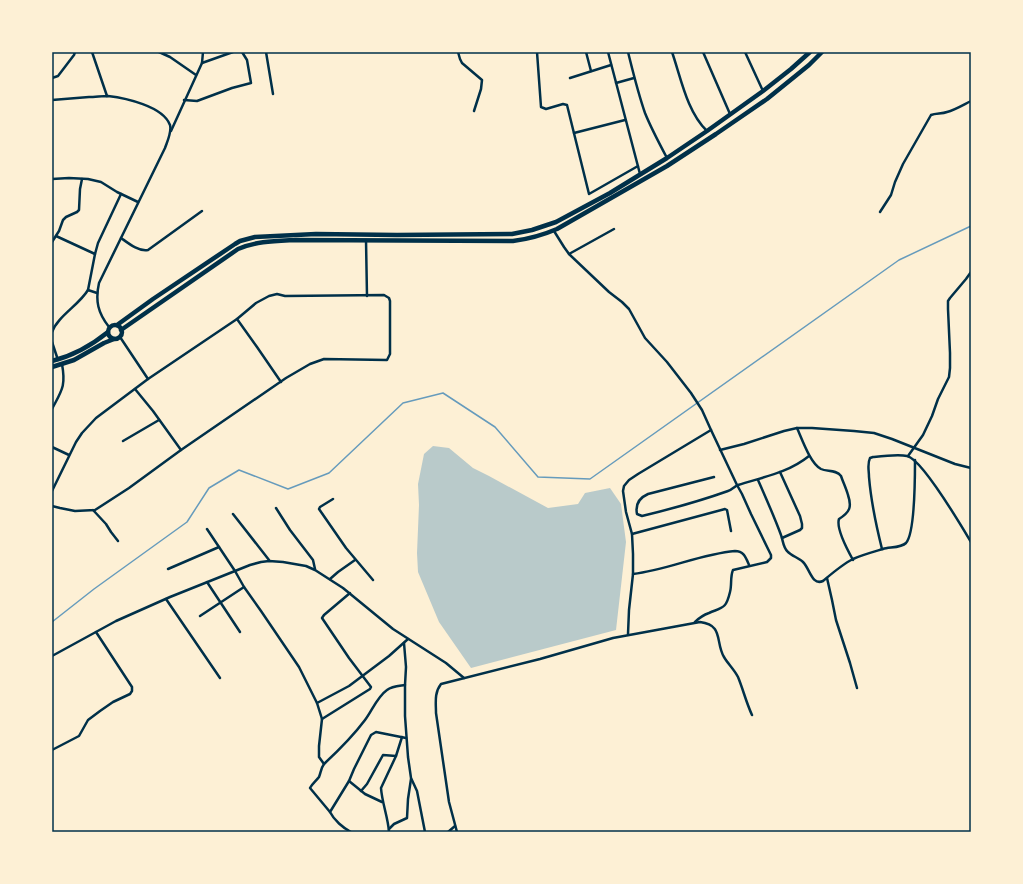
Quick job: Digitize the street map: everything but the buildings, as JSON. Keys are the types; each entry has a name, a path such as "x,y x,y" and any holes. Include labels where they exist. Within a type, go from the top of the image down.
{"main road":[{"path":"121,330 238,249 253,244 272,241 296,240 513,241 526,239 556,230 667,166 767,99 809,65 822,52"},
{"path":"52,361 58,360 79,350 240,241 265,236 316,234 512,234 526,232 556,222 610,193 707,131 769,87 807,53"},
{"path":"769,87 775,92"},
{"path":"762,92 763,96 767,99"},
{"path":"671,155 674,158 674,161"},
{"path":"665,159 664,164 667,166"},
{"path":"556,222 556,230"},
{"path":"543,226 543,231 545,234"},
{"path":"362,234 366,240"},
{"path":"366,240 372,234"},
{"path":"512,234 513,241"},
{"path":"52,367 82,356 104,343 120,337 122,332 117,325"},
{"path":"108,330 109,336 114,339"}],"street":[{"path":"52,78 58,76 75,52"},
{"path":"92,52 108,96"},
{"path":"159,52 170,57 196,75"},
{"path":"108,330 97,304 99,283 165,148 170,131 202,62 204,52"},
{"path":"202,62 234,52"},
{"path":"184,100 197,101 232,88 251,83 247,60 242,52"},
{"path":"266,52 273,94"},
{"path":"458,52 462,63 482,80 481,89 474,111"},
{"path":"537,52 541,107 546,109 563,104 567,106 589,194 638,166"},
{"path":"586,52 591,72"},
{"path":"608,52 640,174"},
{"path":"628,52 640,98 665,159"},
{"path":"672,52 692,112 707,131"},
{"path":"704,52 730,115"},
{"path":"745,52 762,92"},
{"path":"570,78 611,65"},
{"path":"616,82 634,78"},
{"path":"52,100 108,96 146,104 166,118 170,125 170,131"},
{"path":"880,212 891,195 903,164 931,115 943,114 971,101"},
{"path":"574,133 625,120"},
{"path":"52,179 88,179 101,182 138,202"},
{"path":"52,242 63,220 79,210 82,179"},
{"path":"52,332 55,326 81,300 88,290 98,244 121,194"},
{"path":"120,238 145,251 202,211"},
{"path":"569,254 614,229"},
{"path":"556,230 559,240 569,254 629,309 645,338 667,362 702,410 771,557 767,562 749,565 733,570 732,585 728,602 724,607 705,614 695,622"},
{"path":"56,236 95,254"},
{"path":"366,240 367,296"},
{"path":"908,456 922,435 932,416 938,399 949,377 949,300 971,272"},
{"path":"88,290 97,293"},
{"path":"52,491 76,442 96,418 148,379 237,319 256,303 276,294 284,296 384,296 390,298 390,354 387,360 324,359 310,364 181,450 100,507 93,510 75,511 52,506"},
{"path":"237,319 258,346 281,382"},
{"path":"120,337 148,379"},
{"path":"52,342 58,360"},
{"path":"52,409 62,391 64,384 62,364"},
{"path":"135,389 181,450"},
{"path":"123,441 158,420"},
{"path":"797,428 809,456 820,469 839,473 841,476 850,502 848,511 845,515 838,519 838,524 853,560"},
{"path":"720,450 797,428 834,430 874,433 955,464 971,468"},
{"path":"628,634 633,574 632,534 626,512 623,491 624,486 629,480 638,474 711,430"},
{"path":"52,447 69,455"},
{"path":"714,477 648,494 638,503 636,511 637,514 642,516 692,504 737,486 780,472 800,463 809,456"},
{"path":"882,549 874,518 870,484 869,460 873,456 908,456 915,460 930,479 971,542"},
{"path":"758,480 788,552 803,562 816,582 821,582 853,560 882,549 905,544 909,537 915,487 915,460"},
{"path":"780,472 800,516 802,524 800,530 782,538"},
{"path":"333,499 319,509 355,560 373,580"},
{"path":"276,508 290,530 313,560 316,570"},
{"path":"632,534 725,509 727,510 731,531"},
{"path":"93,510 106,524 118,541"},
{"path":"233,514 269,561"},
{"path":"207,529 244,587 299,667 317,703 322,719 318,754 324,764"},
{"path":"168,569 219,547"},
{"path":"633,574 649,572 705,556 735,551 740,551 743,553 749,565"},
{"path":"330,579 355,560"},
{"path":"52,656 116,621 166,599 235,571 261,562 269,561 294,563 316,570 350,593 393,629 465,678"},
{"path":"827,578 836,620 857,688"},
{"path":"207,582 240,632"},
{"path":"200,616 244,587"},
{"path":"322,719 370,689 371,686 349,658 322,618 350,593"},
{"path":"166,599 220,678"},
{"path":"457,832 449,802 436,713 435,698 441,684 540,659 628,634 695,622 706,623 713,626 716,630 720,640 723,656 737,676 752,715"},
{"path":"52,750 79,736 88,720 113,702 130,694 132,691 132,687 96,632"},
{"path":"317,703 349,686 389,656 408,639"},
{"path":"389,831 394,824 408,818 408,799 411,778 406,738 404,685 406,667 404,642"},
{"path":"351,832 346,830 334,818 310,788 318,779 324,764 356,731 384,692 392,687 404,685"},
{"path":"330,812 349,781 360,756 373,734 376,732 406,738"},
{"path":"389,831 381,788 396,756 402,737"},
{"path":"361,791 383,755 396,756"},
{"path":"411,778 417,791 425,832"},
{"path":"349,781 365,794 383,802"},
{"path":"448,832 455,826"}],"shaded area":[{"path":"433,446 449,448 473,468 548,508 578,504 585,493 610,488 621,504 626,542 616,630 471,668 439,622 418,572 418,484 424,454"}],"waterway":[{"path":"52,622 94,589 187,522 209,488 239,470 288,489 329,473 403,403 443,393 495,427 538,477 590,479 899,260 971,226"}]}
